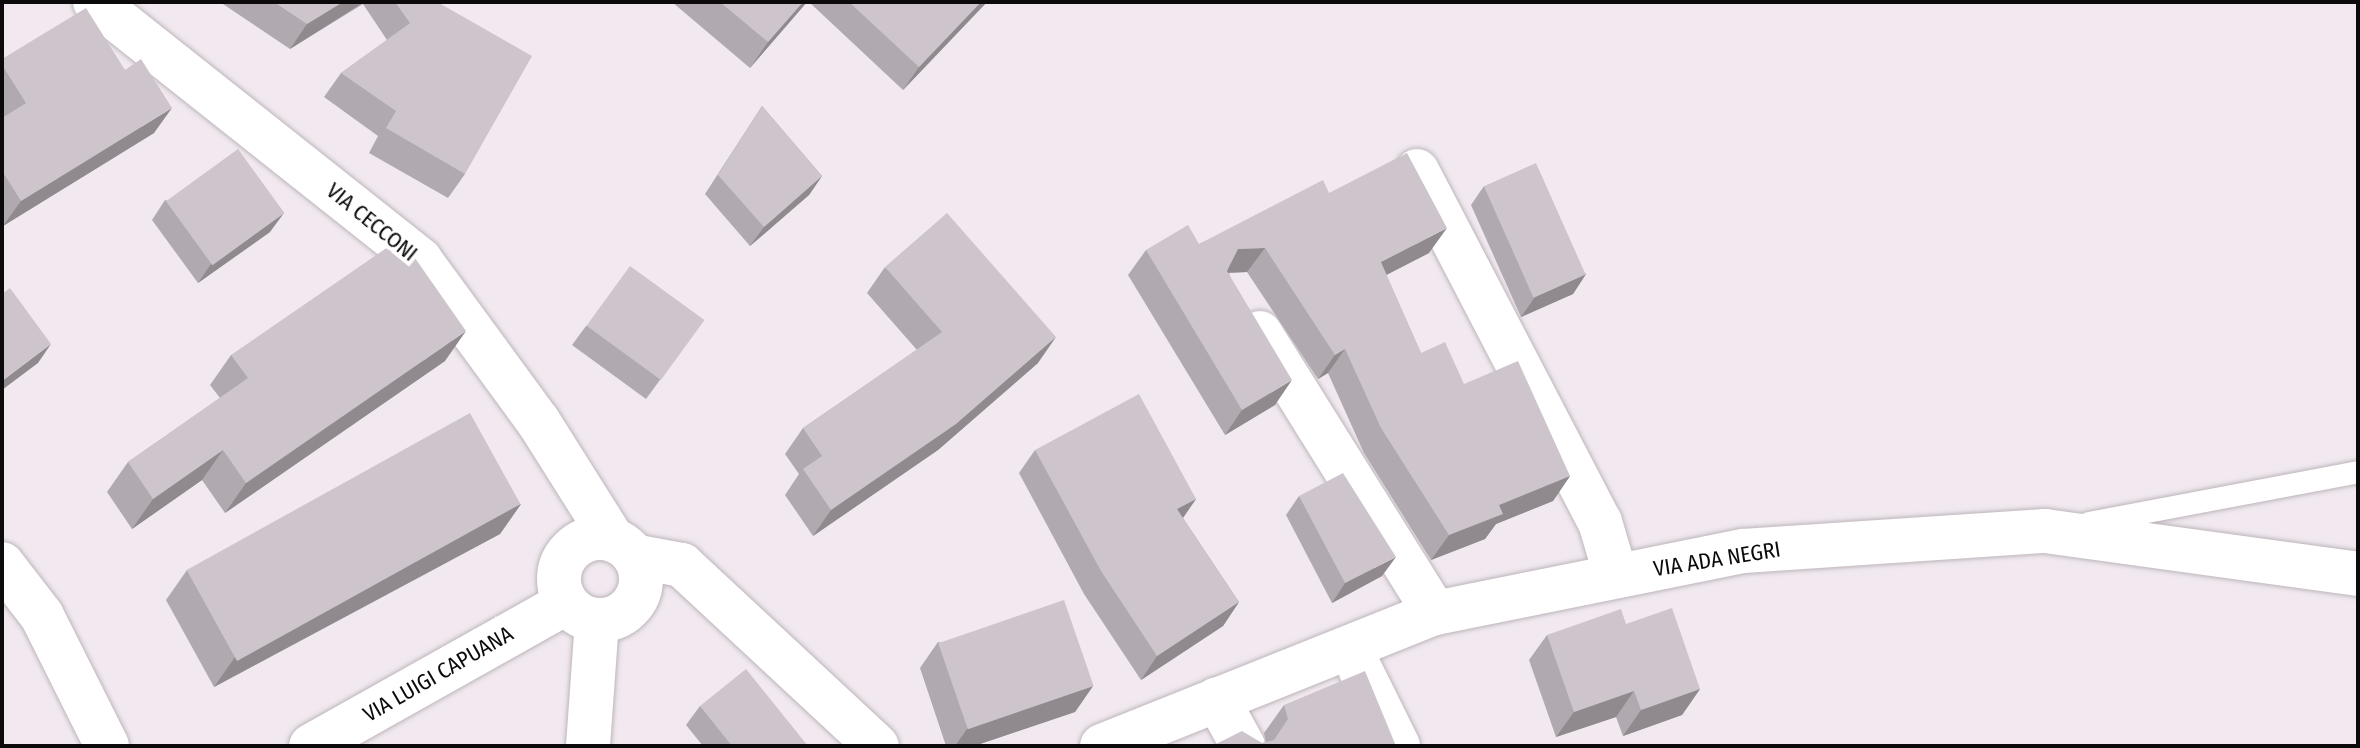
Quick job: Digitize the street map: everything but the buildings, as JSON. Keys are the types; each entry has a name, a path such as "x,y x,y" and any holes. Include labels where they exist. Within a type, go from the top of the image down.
{"street":[{"name":"VIA CECCONI","path":"95,2 420,260 538,421 623,548"},
{"path":"1417,171 1600,522 1616,576"},
{"path":"1235,294 1435,613"},
{"name":"VIA ADA NEGRI","path":"1102,746 1435,613 1743,551 2045,531 2358,574"},
{"path":"588,746 581,612 558,579 567,555 588,540 682,565 877,746"},
{"path":"581,612 632,605 641,580 623,548"},
{"path":"2,564 42,616 107,746"},
{"name":"VIA LUIGI CAPUANA","path":"311,746 581,612"},
{"path":"1349,647 1398,746"},
{"path":"1217,699 1243,746"}],"lane":[{"path":"2045,531 2358,472"}]}
